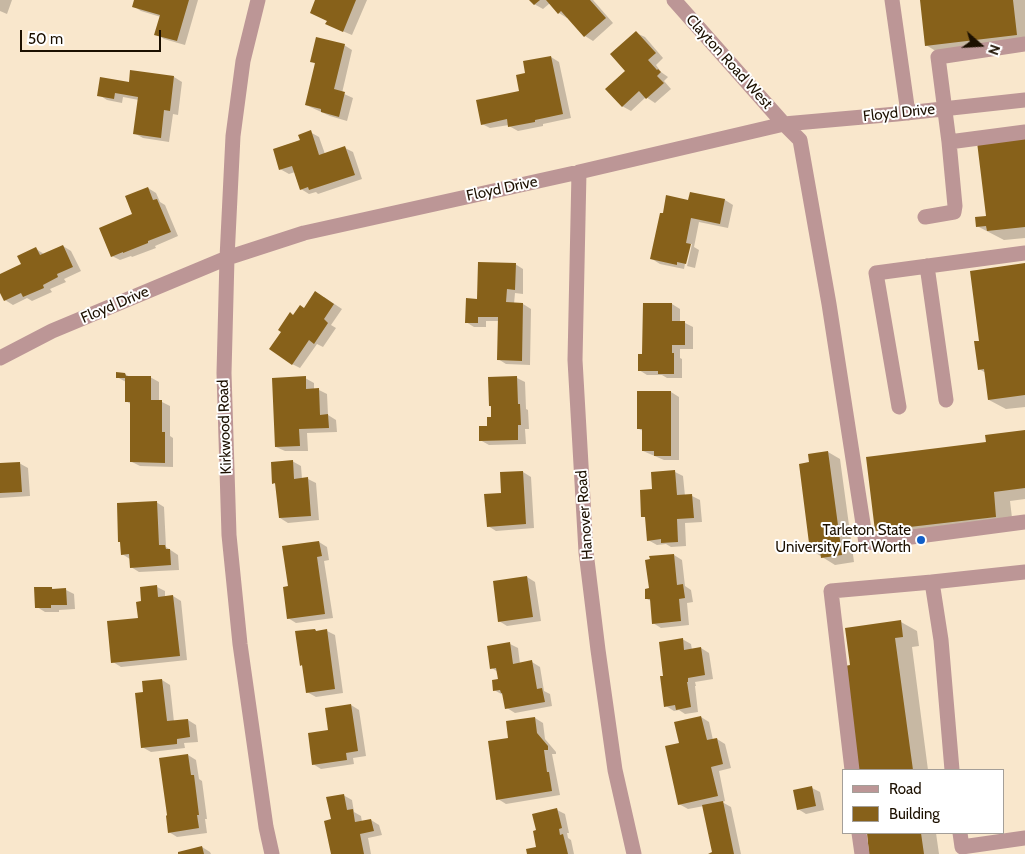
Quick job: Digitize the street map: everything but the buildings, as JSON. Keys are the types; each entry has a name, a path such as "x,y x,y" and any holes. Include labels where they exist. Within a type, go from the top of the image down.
{"street":[{"name":"Kirkwood Road","path":"258,0 243,61 233,136 224,373 229,535 240,644 266,827 272,854"},
{"name":"Clayton Road West","path":"674,0 800,140 831,313 866,543 1025,522"},
{"path":"892,0 908,113"},
{"path":"925,217 954,212 955,206 938,57 1025,44"},
{"name":"Floyd Drive","path":"0,358 52,331 227,258 304,233 784,124 1025,100"},
{"path":"949,142 1025,132"},
{"name":"Hanover Road","path":"579,172 575,360 586,552 615,770 634,854"},
{"path":"900,407 876,273 1025,253"},
{"path":"927,266 946,400"},
{"path":"852,769 831,591 1025,572"},
{"path":"932,582 941,640 952,769"},
{"path":"859,834 862,854"},
{"path":"960,834 962,847 1025,838"}],"place":[{"name":"Tarleton State University Fort Worth","path":"921,540"}]}
